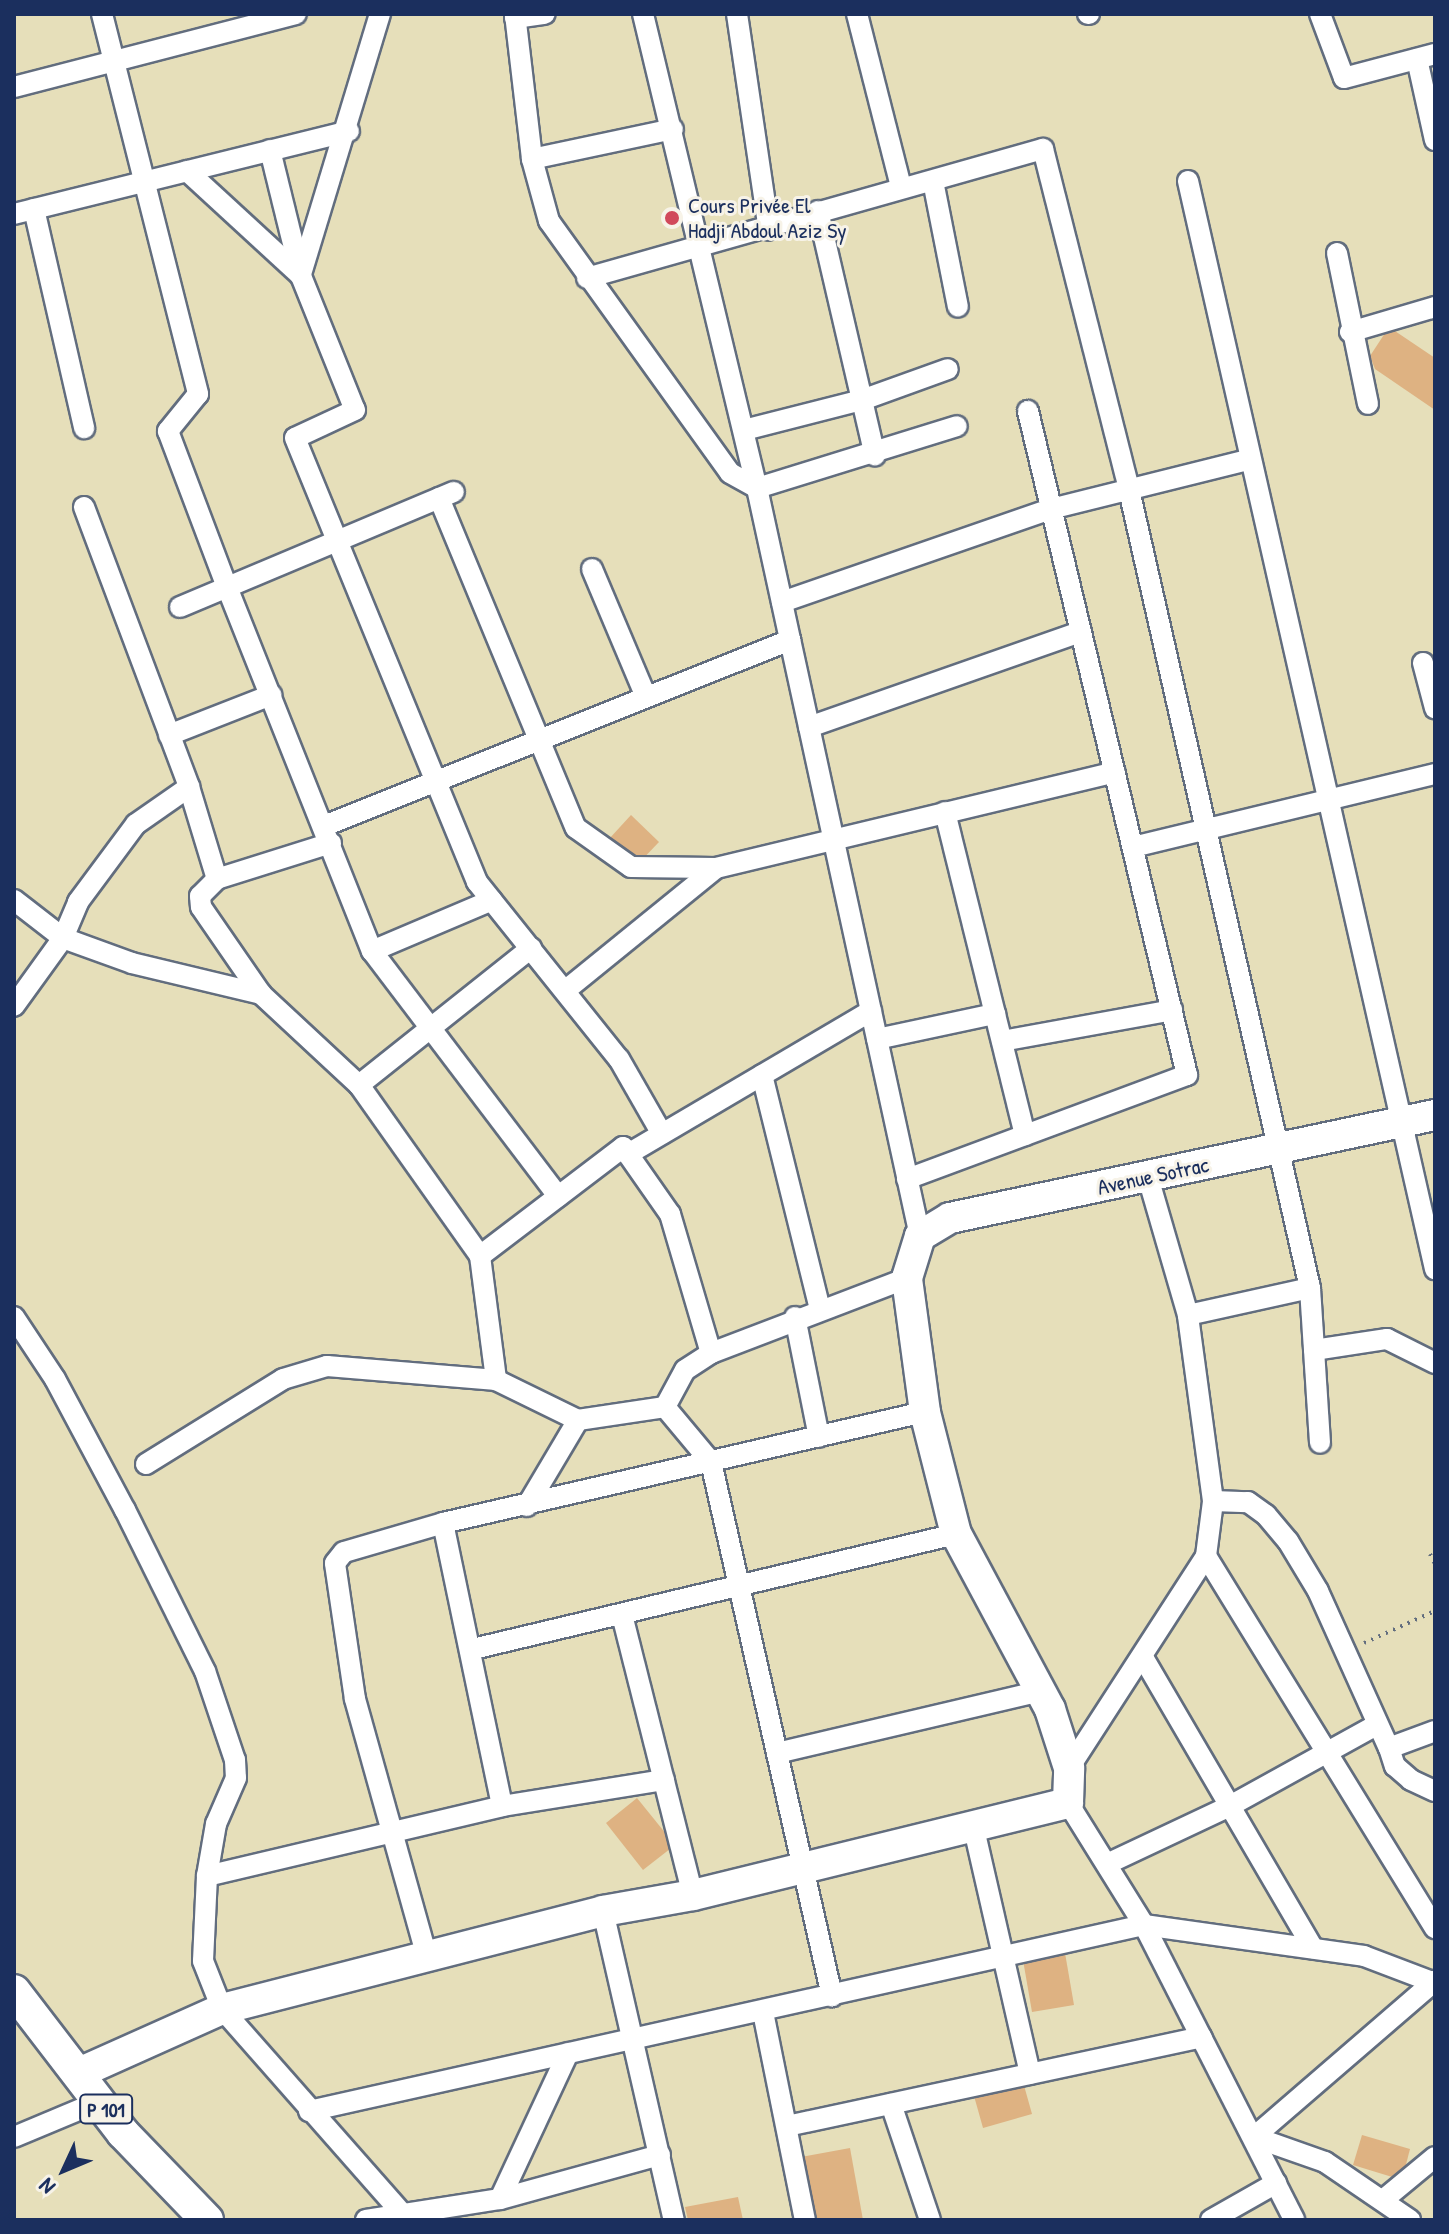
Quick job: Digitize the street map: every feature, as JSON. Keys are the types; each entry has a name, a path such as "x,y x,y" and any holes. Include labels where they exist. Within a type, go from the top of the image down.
{"main road":[{"name":"P 101","path":"16,1997 168,2183 207,2220"}],"street":[{"path":"102,14 198,394 168,431 227,587 372,951 558,1196"},
{"path":"14,87 236,22 296,14"},
{"path":"301,276 349,131 380,14"},
{"path":"545,14 515,16 532,159 549,221 730,473 757,488 875,455 957,426"},
{"path":"643,14 744,430 920,1236 907,1278 925,1412 956,1534 1041,1691 1069,1768 1068,1803 1109,1863 1144,1925 1294,2220"},
{"path":"737,14 769,230"},
{"path":"857,14 901,187"},
{"path":"1320,14 1344,78 1426,57 1435,140"},
{"path":"532,159 673,129"},
{"path":"84,428 24,211 349,131"},
{"path":"587,278 769,230 818,211 1043,149 1129,490 1310,1288 1320,1443"},
{"path":"270,150 301,276 355,410 295,438 477,882 619,1059 662,1134"},
{"path":"187,171 301,276"},
{"path":"933,181 958,307"},
{"path":"1188,181 1248,460 1405,1121 1435,1269"},
{"path":"818,211 875,455"},
{"path":"1337,253 1350,332 1368,404"},
{"path":"1350,332 1435,307"},
{"path":"744,430 862,400 948,369"},
{"path":"907,1179 1187,1075 1028,411"},
{"path":"782,602 1051,509 1248,460"},
{"path":"180,607 447,495 538,740 576,828 611,857 631,867 716,868 1115,772"},
{"path":"84,507 189,787 217,879"},
{"path":"592,569 646,697"},
{"path":"809,727 1081,632"},
{"path":"496,1380 480,1256 359,1085 261,994 201,907 200,896 217,879 327,834 435,781 790,640"},
{"path":"1423,663 1435,708"},
{"path":"169,735 271,695"},
{"path":"1133,847 1435,774"},
{"path":"14,1006 63,938 78,902 136,824 189,787"},
{"path":"945,812 1025,1135"},
{"path":"566,990 716,868"},
{"path":"14,900 63,938 132,963 261,994"},
{"path":"372,951 492,900"},
{"path":"359,1085 531,948"},
{"path":"1002,1041 1172,1010"},
{"path":"628,1154 871,1011"},
{"path":"877,1039 995,1014"},
{"path":"762,1075 820,1309"},
{"name":"Avenue Sotrac","path":"920,1236 950,1218 1435,1115"},
{"path":"480,1256 623,1147 670,1214 711,1353"},
{"path":"1069,1768 1144,1659 1206,1556 1213,1501 1188,1315 1148,1177"},
{"path":"665,1407 685,1370 711,1353 795,1317 907,1278"},
{"path":"1188,1315 1310,1288"},
{"path":"14,1317 62,1392 205,1671 236,1778 216,1824 207,1876 203,1961 222,2009 400,2211"},
{"path":"795,1317 819,1437"},
{"path":"1314,1350 1387,1339 1435,1363"},
{"path":"146,1464 283,1379 327,1366 496,1380 578,1420 665,1407"},
{"path":"665,1407 711,1462 832,1996"},
{"path":"427,1957 389,1832 355,1699 335,1563 344,1552 443,1523 925,1412"},
{"path":"527,1506 578,1420"},
{"path":"1213,1501 1248,1502 1266,1515 1318,1591 1395,1766 1411,1780 1435,1791"},
{"path":"443,1523 473,1649 502,1806"},
{"path":"473,1649 956,1534"},
{"path":"1206,1556 1435,1928"},
{"path":"622,1615 693,1895"},
{"path":"1144,1659 1313,1948"},
{"path":"777,1753 1041,1691"},
{"path":"1109,1863 1228,1807 1375,1726"},
{"path":"1389,1748 1435,1731"},
{"path":"207,1876 502,1806 664,1780"},
{"path":"79,2073 222,2009 603,1911 693,1895 974,1829 1068,1803"},
{"path":"974,1829 1030,2074"},
{"path":"603,1911 674,2220"},
{"path":"309,2111 1144,1925 1364,1956 1435,1982 1254,2137"},
{"path":"763,2012 805,2220"},
{"path":"787,2126 1202,2037"},
{"path":"500,2199 568,2053"},
{"path":"14,2137 100,2101"},
{"path":"891,2104 930,2220"},
{"path":"1254,2137 1325,2162 1410,2220"},
{"path":"366,2220 400,2211 500,2199 660,2155"},
{"path":"1383,2200 1435,2157"},
{"path":"1211,2220 1276,2183"}],"path":[{"path":"1430,1554 1435,1564"},
{"path":"1344,1653 1435,1611"}],"building":[{"path":"1389,327 1435,358 1435,410 1375,369 1370,356"},
{"path":"631,815 659,842 637,865 609,839"},
{"path":"637,1798 675,1845 643,1870 606,1823"},
{"path":"1065,1953 1074,2005 1032,2012 1023,1960"},
{"path":"1023,2082 1032,2114 983,2128 974,2096"},
{"path":"1362,2135 1410,2149 1402,2180 1353,2165"},
{"path":"850,2148 863,2220 813,2220 801,2157"},
{"path":"738,2197 743,2220 688,2220 685,2207"}],"place":[{"name":"Cours Privée El Hadji Abdoul Aziz Sy","path":"672,218"}]}
